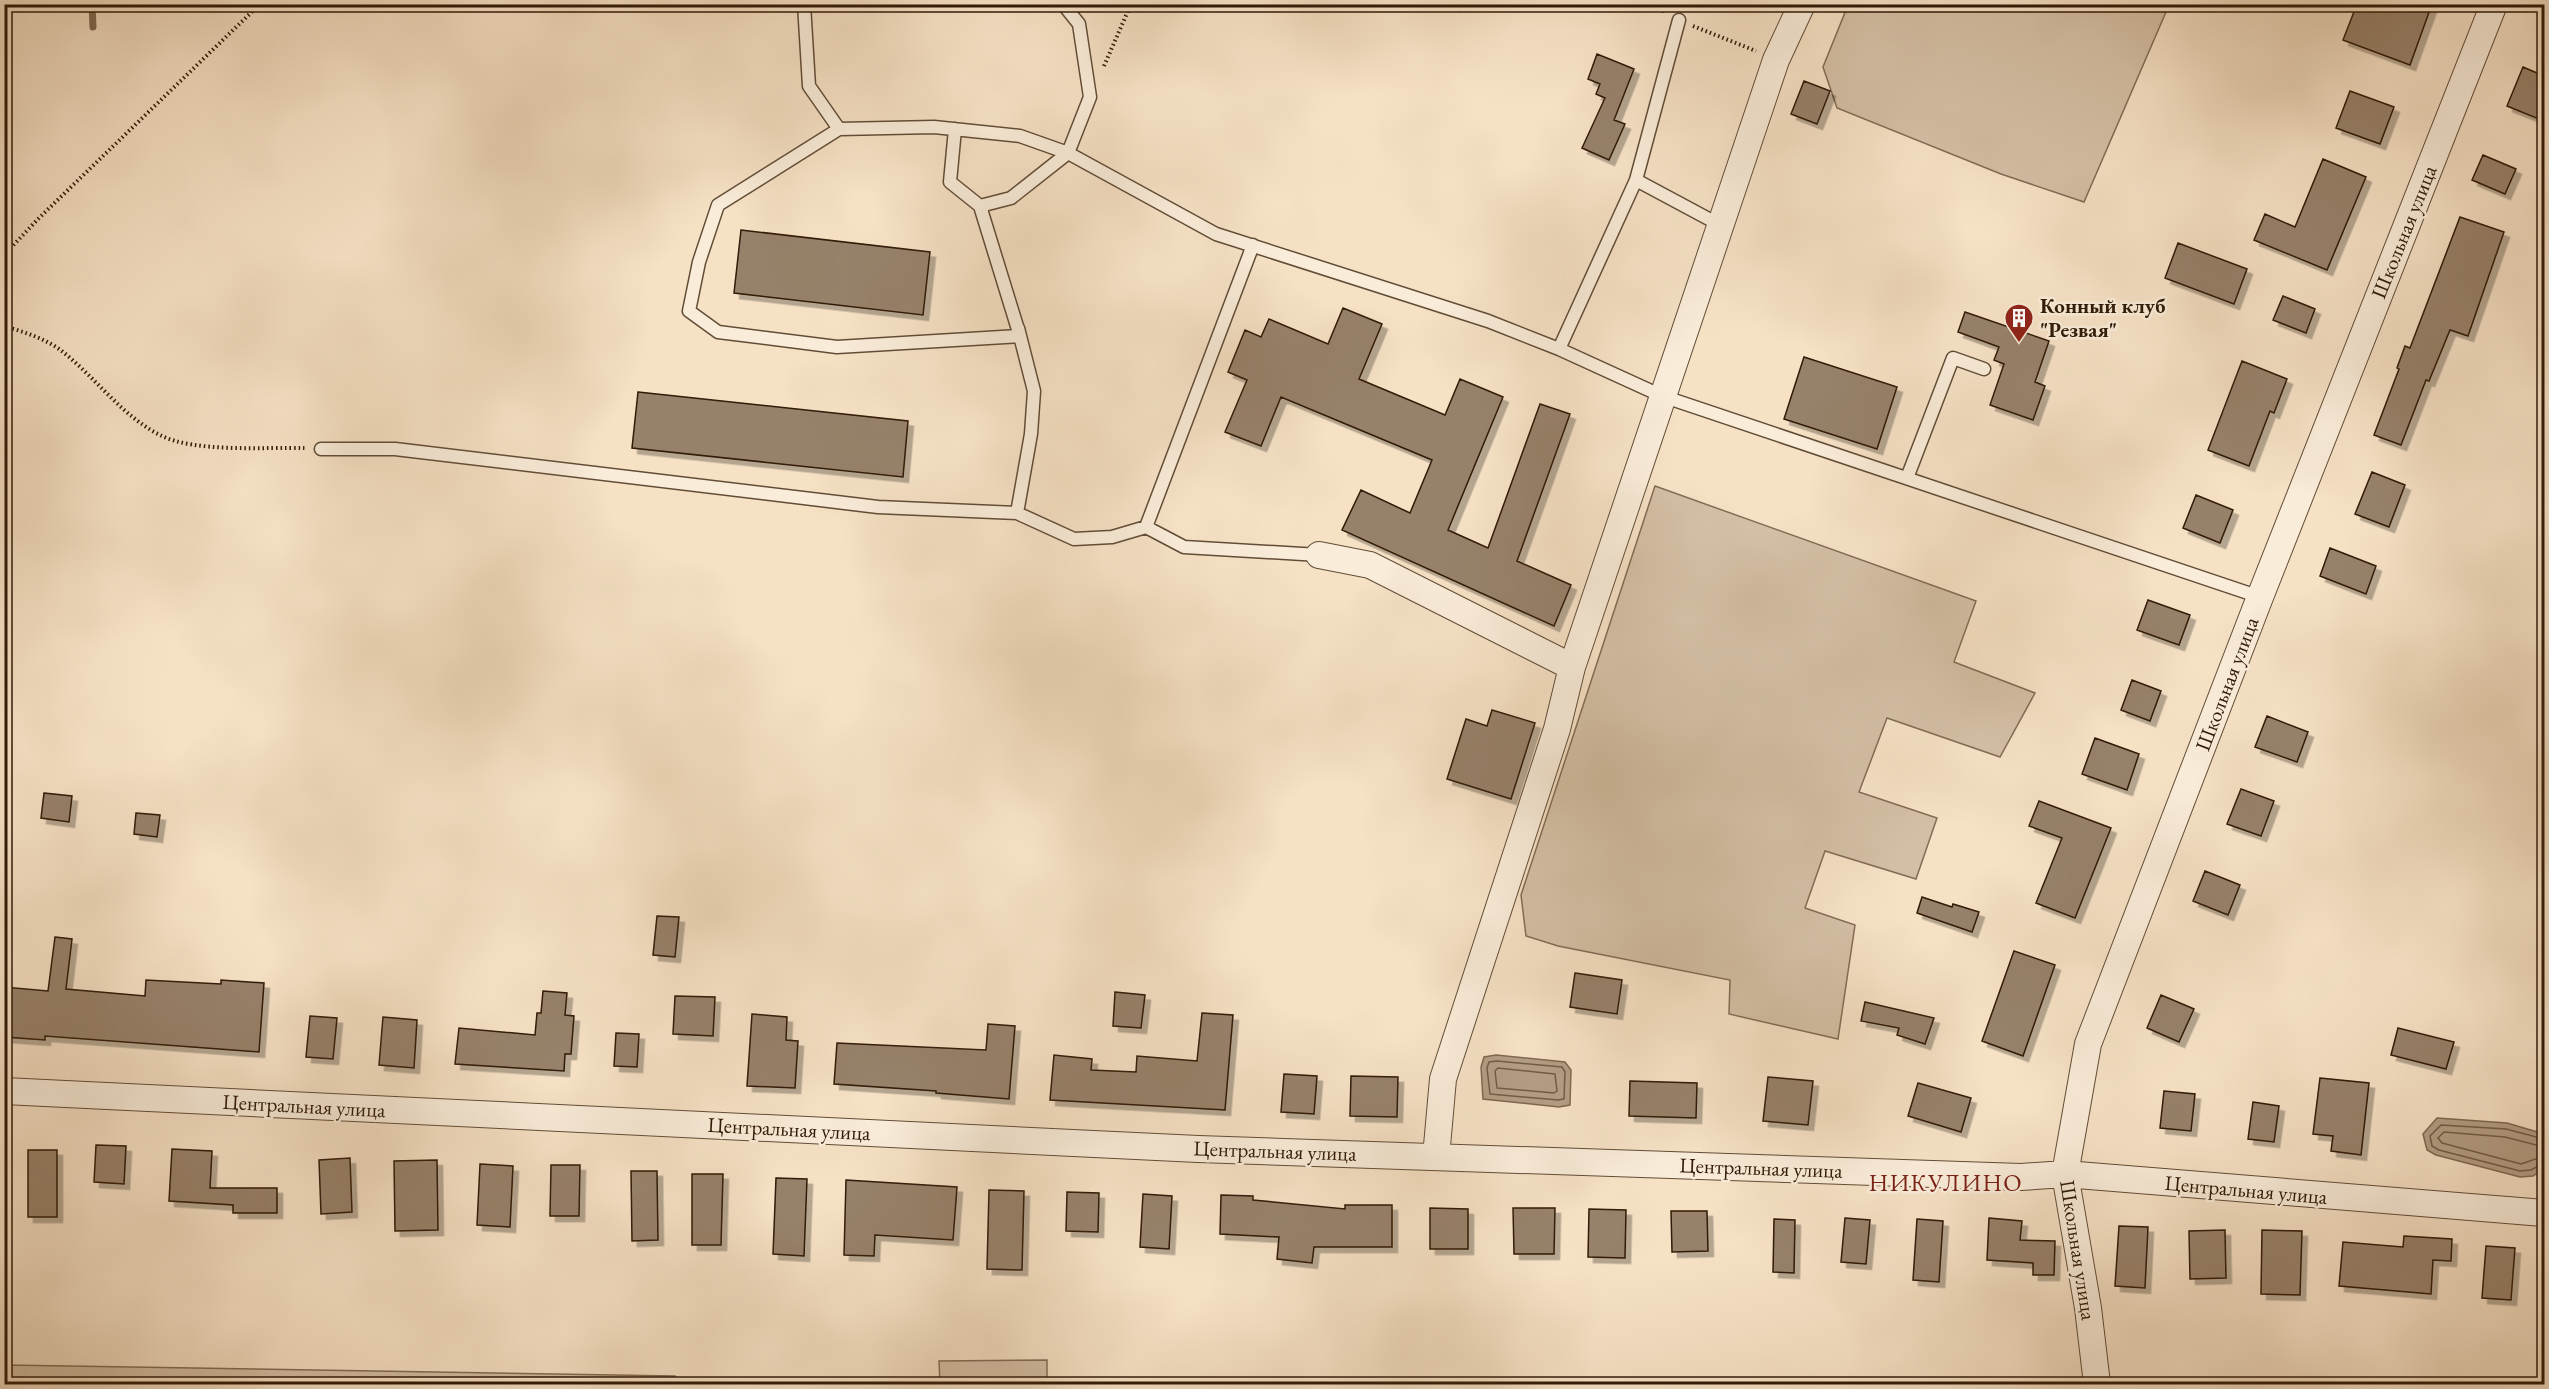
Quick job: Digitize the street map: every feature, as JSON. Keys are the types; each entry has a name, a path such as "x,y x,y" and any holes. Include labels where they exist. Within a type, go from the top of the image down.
{"street":[{"path":"1436,1157 1443,1079 1557,729 1572,667 1776,60 1802,4"},
{"name":"Школьная улица","path":"2097,1384 2088,1308 2066,1174 2088,1044 2260,597 2494,4"},
{"path":"1319,555 1370,565 1572,667"},
{"name":"Центральная улица","path":"4,1091 1198,1149 2021,1177 2066,1174 2544,1213"}],"lane":[{"path":"804,4 809,86 839,129"},
{"path":"980,206 1011,198 1068,153 1090,97 1079,24 1063,4"},
{"path":"1559,349 1636,180 1679,20"},
{"path":"1020,336 837,347 718,332 689,311 699,262 717,205 839,129 955,129 1020,136 1068,153 1216,234 1488,321 1559,349 1662,396 2260,597"},
{"path":"955,129 950,182 980,206 1020,336 1034,391 1031,434 1017,513"},
{"path":"1636,180 1720,225"},
{"path":"1146,527 1253,245"},
{"path":"1907,478 1953,358 1983,369"},
{"path":"321,449 395,449 506,460 878,507 1017,513 1074,539 1112,537 1146,527 1184,548 1319,555"}],"path":[{"path":"4,255 39,218 260,4"},
{"path":"1090,97 1131,4"},
{"path":"1458,12 1460,4"},
{"path":"1651,4 1679,20 1776,60"},
{"path":"4,326 26,333 62,351 136,420 161,436 191,445 321,449"}],"shaded area":[{"path":"1848,4 2169,5 2084,202 2001,174 1837,108 1823,67"},
{"path":"1655,486 1976,601 1954,662 2035,693 2000,757 1887,718 1859,792 1937,818 1916,879 1825,851 1805,908 1855,925 1838,1039 1729,1014 1730,980 1558,946 1526,936 1521,895"},
{"path":"1047,1360 1047,1384 940,1384 939,1361"},
{"path":"5,1365 675,1376 675,1384 5,1384"},
{"path":"758,1380 907,1382 907,1384 758,1384"}],"water":[{"path":"1496,1055 1565,1062 1571,1070 1570,1105 1559,1107 1483,1099 1481,1067 1484,1057"},
{"path":"2437,1118 2507,1123 2544,1134 2544,1168 2533,1176 2520,1177 2436,1155 2427,1150 2423,1134"}],"building":[{"path":"2357,4 2432,4 2410,65 2343,40"},
{"path":"1597,54 1634,69 1614,120 1625,124 1609,160 1582,148 1605,98 1596,94 1600,84 1588,79"},
{"path":"2523,67 2544,76 2544,121 2507,106"},
{"path":"1804,81 1830,91 1817,124 1791,114"},
{"path":"2350,91 2394,107 2380,144 2336,128"},
{"path":"2483,155 2516,169 2505,194 2472,180"},
{"path":"2323,159 2366,177 2327,270 2254,240 2265,214 2295,227"},
{"path":"2460,217 2504,232 2468,336 2450,330 2429,381 2426,380 2401,445 2374,435 2399,369 2397,368 2405,346 2410,348"},
{"path":"741,230 930,252 923,315 734,293"},
{"path":"2178,243 2247,269 2234,304 2165,278"},
{"path":"2283,296 2315,309 2306,333 2273,320"},
{"path":"1343,308 1382,324 1359,379 1445,415 1460,379 1503,397 1448,530 1488,548 1540,404 1570,414 1517,561 1571,585 1554,626 1342,530 1361,490 1410,513 1432,460 1281,397 1261,446 1225,432 1247,380 1228,372 1245,330 1261,337 1269,319 1328,344"},
{"path":"1965,312 2049,341 2035,382 2045,386 2033,420 1990,405 2004,364 1994,360 1999,347 1958,332"},
{"path":"1804,357 1897,387 1877,449 1784,419"},
{"path":"2242,361 2287,379 2274,413 2270,411 2249,466 2208,450"},
{"path":"638,392 908,421 903,477 632,448"},
{"path":"2372,472 2405,485 2389,527 2355,514"},
{"path":"2196,495 2233,510 2220,543 2183,528"},
{"path":"2330,548 2376,566 2366,594 2320,576"},
{"path":"2148,600 2190,615 2179,645 2137,630"},
{"path":"2132,680 2161,691 2150,721 2121,710"},
{"path":"1492,710 1535,723 1511,799 1447,779 1466,719 1487,726"},
{"path":"2267,716 2308,732 2297,762 2255,747"},
{"path":"2095,738 2139,754 2127,790 2082,774"},
{"path":"2241,789 2274,801 2261,836 2227,824"},
{"path":"44,793 72,796 69,822 41,818"},
{"path":"2039,801 2111,828 2075,918 2036,903 2062,838 2029,826"},
{"path":"136,813 160,815 157,837 134,834"},
{"path":"2205,871 2240,885 2228,915 2193,901"},
{"path":"1922,897 1952,907 1953,904 1979,912 1972,932 1917,913"},
{"path":"657,916 679,917 675,957 653,955"},
{"path":"55,937 72,939 66,989 145,996 146,980 221,984 221,980 264,983 259,1052 45,1036 45,1040 4,1037 4,987 48,991"},
{"path":"2014,951 2055,965 2023,1056 1982,1041"},
{"path":"1575,973 1622,980 1617,1014 1570,1007"},
{"path":"543,991 567,993 565,1015 574,1016 571,1054 565,1054 564,1071 455,1064 459,1028 535,1035 537,1013 541,1013"},
{"path":"1115,992 1145,995 1141,1028 1113,1026"},
{"path":"2161,995 2194,1009 2179,1042 2147,1028"},
{"path":"675,996 715,997 713,1036 673,1034"},
{"path":"1865,1002 1934,1018 1925,1044 1897,1035 1899,1028 1861,1021"},
{"path":"1202,1013 1233,1015 1225,1110 1050,1100 1054,1055 1092,1059 1091,1070 1136,1072 1137,1056 1197,1061"},
{"path":"752,1014 787,1017 786,1040 798,1041 795,1088 747,1086"},
{"path":"310,1016 337,1018 333,1059 306,1057"},
{"path":"383,1017 417,1020 414,1068 379,1065"},
{"path":"988,1024 1015,1026 1009,1099 834,1084 837,1043 986,1050"},
{"path":"2398,1028 2454,1042 2446,1069 2391,1055"},
{"path":"616,1033 639,1034 637,1067 614,1066"},
{"path":"1284,1074 1317,1076 1314,1114 1281,1112"},
{"path":"1351,1076 1398,1077 1397,1117 1350,1116"},
{"path":"1768,1077 1813,1081 1808,1125 1763,1121"},
{"path":"2320,1078 2369,1083 2361,1155 2331,1151 2333,1136 2313,1134"},
{"path":"1630,1081 1697,1083 1696,1118 1629,1116"},
{"path":"1918,1083 1971,1098 1961,1132 1908,1116"},
{"path":"2164,1091 2195,1094 2191,1131 2160,1128"},
{"path":"2253,1102 2279,1106 2274,1142 2248,1139"},
{"path":"96,1145 126,1146 124,1184 94,1182"},
{"path":"172,1149 212,1151 210,1188 277,1188 277,1213 233,1213 233,1205 169,1201"},
{"path":"28,1150 57,1150 57,1217 28,1217"},
{"path":"350,1158 352,1212 321,1214 319,1160"},
{"path":"437,1160 438,1230 395,1231 394,1161"},
{"path":"480,1164 513,1166 510,1227 477,1225"},
{"path":"551,1165 580,1165 579,1216 550,1216"},
{"path":"631,1171 657,1171 658,1240 632,1241"},
{"path":"692,1174 723,1174 721,1245 692,1245"},
{"path":"776,1178 807,1179 804,1256 773,1254"},
{"path":"846,1180 957,1187 953,1240 875,1235 874,1256 844,1255"},
{"path":"989,1190 1024,1191 1022,1270 987,1269"},
{"path":"1067,1192 1099,1193 1098,1232 1066,1231"},
{"path":"1143,1194 1172,1196 1169,1249 1140,1247"},
{"path":"1221,1195 1253,1196 1253,1200 1345,1209 1345,1205 1392,1205 1392,1247 1314,1247 1312,1263 1277,1259 1279,1237 1220,1234"},
{"path":"1430,1208 1468,1209 1468,1249 1430,1249"},
{"path":"1513,1208 1555,1208 1554,1254 1514,1254"},
{"path":"1589,1209 1626,1210 1625,1258 1588,1257"},
{"path":"1671,1211 1707,1211 1708,1251 1672,1252"},
{"path":"1845,1218 1870,1220 1866,1264 1841,1262"},
{"path":"1989,1218 2022,1221 2020,1240 2055,1241 2054,1275 2033,1275 2033,1263 1987,1260"},
{"path":"1774,1219 1795,1220 1794,1273 1773,1272"},
{"path":"1917,1219 1943,1221 1939,1282 1913,1280"},
{"path":"2119,1226 2148,1227 2145,1288 2115,1286"},
{"path":"2225,1230 2226,1278 2190,1279 2189,1231"},
{"path":"2262,1230 2302,1231 2300,1295 2261,1294"},
{"path":"2404,1236 2452,1239 2451,1261 2433,1260 2431,1294 2339,1286 2343,1242 2403,1247"},
{"path":"2486,1246 2515,1248 2511,1300 2482,1298"}],"waterway":[{"path":"92,4 93,27"}],"place":[{"name":"Конный клуб \"Резвая\"","path":"2019,344"}],"district":[{"name":"НИКУЛИНО","path":"1946,1183"}]}
